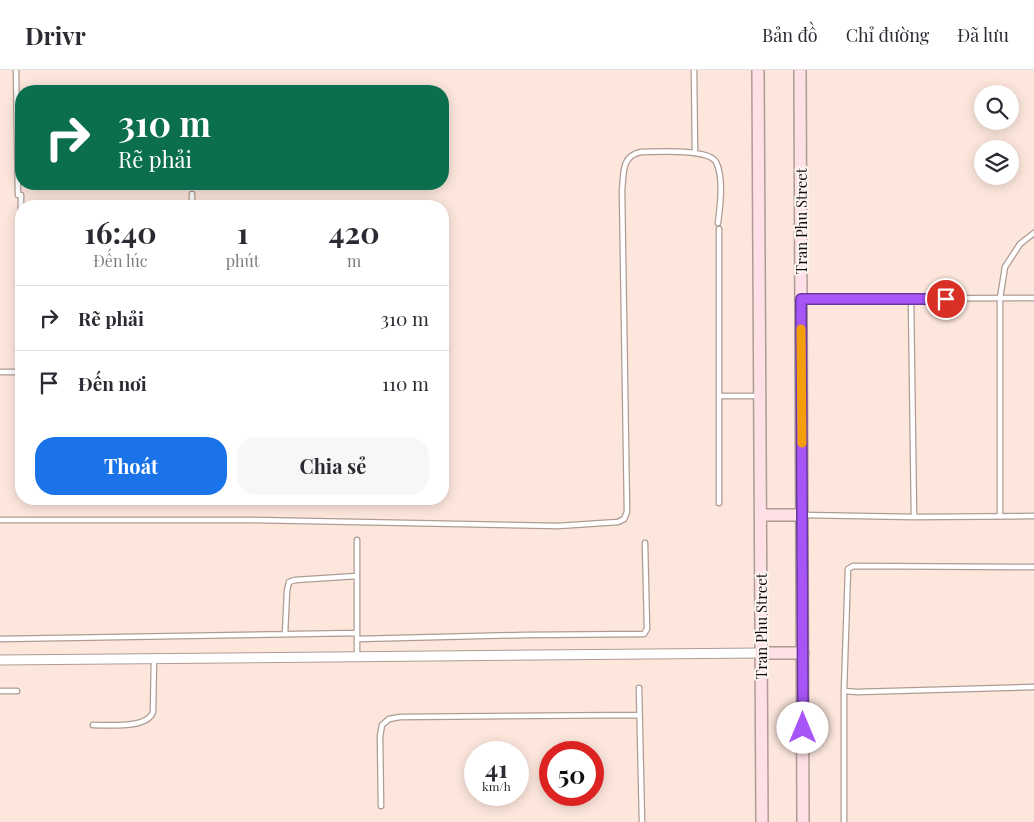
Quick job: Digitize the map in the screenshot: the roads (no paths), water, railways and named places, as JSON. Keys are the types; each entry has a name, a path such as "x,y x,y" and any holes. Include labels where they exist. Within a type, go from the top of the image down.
{"main road":[{"name":"Tran Phu Street","path":"758,70 762,822"},
{"name":"Tran Phu Street","path":"800,70 803,822"},
{"path":"761,515 803,515"},
{"path":"761,653 803,653"}],"street":[{"path":"0,660 761,653"}],"lane":[{"path":"16,70 16,85"},
{"path":"694,70 695,153"},
{"path":"0,520 254,520 558,526 618,522 624,519 627,512 622,190 624,166 632,154 641,152 702,153 712,157 716,162 720,189 719,503"},
{"path":"192,194 192,200"},
{"path":"1000,516 1000,298 1005,267 1020,244 1034,234"},
{"path":"801,299 1034,298"},
{"path":"911,299 914,517"},
{"path":"0,372 15,372"},
{"path":"720,396 760,396"},
{"path":"803,515 914,517 1034,516"},
{"path":"357,540 357,658"},
{"path":"357,639 644,634 647,630 645,543"},
{"path":"844,822 844,691 848,569 853,566 1034,567"},
{"path":"285,634 289,582 357,576"},
{"path":"0,639 357,633"},
{"path":"93,725 131,724 145,722 151,718 153,712 154,659"},
{"path":"844,691 1034,687"},
{"path":"639,688 642,822"},
{"path":"0,691 17,691"},
{"path":"381,806 380,736 382,725 389,719 400,717 639,715"}]}
